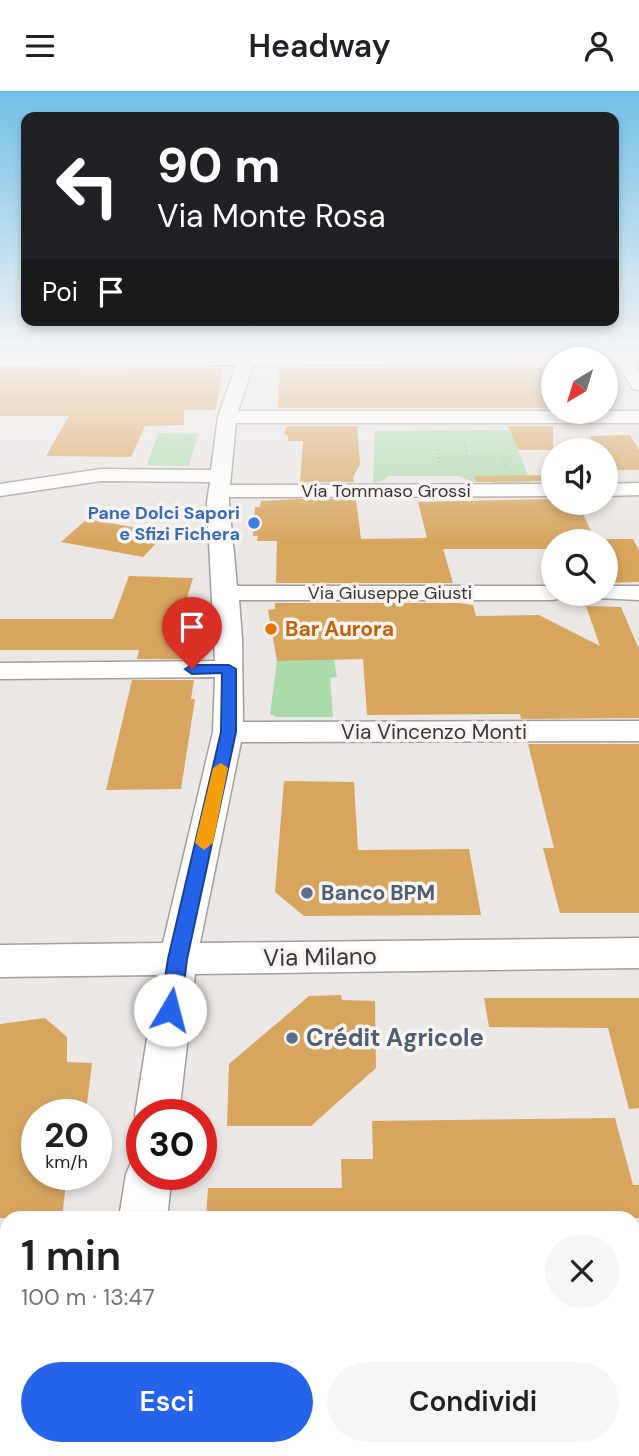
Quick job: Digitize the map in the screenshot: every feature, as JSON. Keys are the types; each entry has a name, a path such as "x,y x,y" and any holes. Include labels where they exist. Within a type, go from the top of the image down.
{"street":[{"path":"159,1099 178,959 228,732 226,593 218,502 227,417 639,417"},
{"name":"Via Tommaso Grossi","path":"0,490 101,475 220,484 541,490"},
{"path":"618,489 639,489"},
{"name":"Via Giuseppe Giusti","path":"226,593 541,593"},
{"path":"618,593 639,593"},
{"path":"0,670 229,669"},
{"name":"Via Vincenzo Monti","path":"228,732 639,731"},
{"name":"Via Milano","path":"0,961 639,953"},
{"path":"144,1211 147,1190"}],"path":[{"path":"462,434 467,456"},
{"path":"437,449 440,470"},
{"path":"500,450 506,471"},
{"path":"439,456 502,456"}],"green space":[{"path":"510,430 531,483 492,483 489,476 474,476 475,483 458,476 389,476 373,483 375,431"},
{"path":"158,433 198,434 189,466 147,465"},
{"path":"334,659 337,677 330,678 333,717 276,717 270,714 277,661"}],"building":[{"path":"69,417 184,417 184,425 145,426 131,457 46,456"},
{"path":"287,426 357,426 360,464 353,477 354,482 300,482 303,441 288,441 288,436 284,434"},
{"path":"508,426 553,426 553,438 541,438 541,450 518,450"},
{"path":"630,435 639,450 639,470 618,470 618,438 590,436"},
{"path":"541,475 541,481 476,482 474,476"},
{"path":"356,499 361,539 427,538 418,502 541,499 541,515 584,515 590,529 541,529 541,549 443,549 453,583 276,583 277,541 257,541 258,536 253,536 255,507 260,507 261,501"},
{"path":"87,519 166,533 143,557 61,542"},
{"path":"618,539 633,539 639,551 639,582 618,583"},
{"path":"129,576 193,578 182,615 204,615 197,659 137,659 139,650 0,650 0,619 113,619"},
{"path":"275,603 458,603 473,605 476,616 539,615 600,646 586,606 621,607 639,649 639,718 521,719 520,714 367,715 363,659 277,661 268,610 275,609"},
{"path":"132,680 194,680 191,699 195,699 181,789 106,790"},
{"path":"528,744 639,744 639,913 560,913 543,848 554,848"},
{"path":"284,781 354,782 358,850 469,849 481,915 304,916 275,892"},
{"path":"341,995 342,1000 375,1001 376,1068 311,1126 227,1126 229,1064 309,996"},
{"path":"484,998 639,998 639,1108 629,1109 608,1028 489,1027"},
{"path":"45,1018 67,1037 67,1062 92,1063 88,1099 21,1099 21,1190 65,1190 63,1211 0,1211 0,1024"},
{"path":"615,1118 633,1185 639,1185 639,1211 206,1211 208,1190 342,1188 341,1159 373,1159 372,1121"}],"slow traffic":[{"path":"204,843 221,768"}],"place":[{"name":"Pane Dolci Sapori e Sfizi Fichera","path":"254,523"},
{"name":"Bar Aurora","path":"271,629"},
{"name":"Banco BPM","path":"307,893"},
{"name":"Crédit Agricole","path":"292,1038"}],"route":[{"path":"170,1010 178,959 228,732 229,669 192,669"}]}
